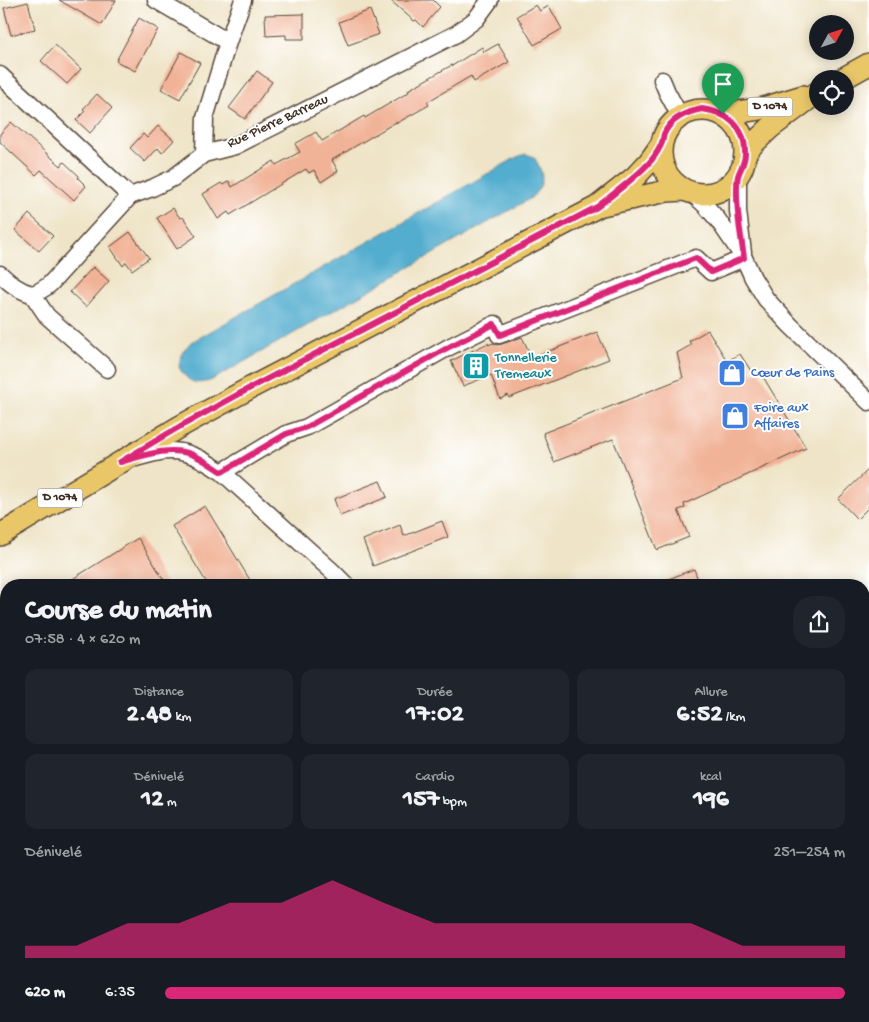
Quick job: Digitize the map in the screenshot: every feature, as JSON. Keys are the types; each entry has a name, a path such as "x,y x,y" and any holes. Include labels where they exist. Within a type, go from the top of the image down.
{"main road":[{"path":"854,72 869,64"},
{"name":"D 1074","path":"723,114 760,110 809,94"},
{"name":"D 1074","path":"745,154 770,128 809,97"},
{"path":"702,109 723,114 735,124 743,138 745,154 743,165 738,175 729,185 718,191 705,194 688,191 674,182 666,171 661,159 661,145 664,134 680,116 690,111 702,109"},
{"name":"D 1074","path":"0,535 179,427 597,207 634,177 649,162 661,145"},
{"name":"D 1074","path":"597,207 668,191 688,191"}],"street":[{"path":"156,0 228,42"},
{"path":"204,154 205,118 243,0"},
{"name":"Rue Pierre Barreau","path":"32,294 44,290 50,284 130,196 173,178 204,154 235,146 456,34 476,19 490,0"},
{"path":"0,75 130,196"},
{"path":"662,80 680,116"},
{"path":"738,175 738,211 744,258"},
{"path":"688,191 705,205 718,220 744,258 753,278 766,299 869,402"},
{"path":"222,472 286,434 307,427 449,347 494,324 500,335 696,258 711,272 744,258"},
{"path":"0,274 12,285 32,294 47,316 107,369"},
{"path":"120,462 170,451 191,454 204,460 222,472 340,579"}],"water":[{"path":"526,154 534,157 540,168 542,178 539,188 531,198 212,380 201,383 192,381 182,372 179,367 181,355 190,343 517,157"}],"building":[{"path":"59,0 116,0 102,25"},
{"path":"390,0 433,0 440,7 423,27"},
{"path":"28,2 35,29 11,35 4,8"},
{"path":"536,5 540,11 549,6 562,29 534,45 517,16"},
{"path":"370,10 379,34 348,45 339,22"},
{"path":"304,14 304,39 286,39 286,35 266,36 265,15"},
{"path":"139,18 158,29 135,71 116,61"},
{"path":"498,44 509,62 474,82 471,76 427,102 429,105 332,160 338,171 321,182 314,170 309,173 306,169 230,215 228,212 218,219 203,194 221,183 223,185 229,181 232,187 274,161 276,165 300,152 295,144 316,132 322,141 364,116 365,118 409,92 408,90 482,47 484,52"},
{"path":"55,45 81,69 67,84 41,61"},
{"path":"181,52 200,63 180,99 161,89"},
{"path":"257,71 272,82 245,119 229,108"},
{"path":"97,94 112,108 90,133 76,120"},
{"path":"11,122 61,166 64,162 79,176 78,178 86,186 74,200 41,170 36,175 0,142 0,134"},
{"path":"158,126 174,140 162,153 158,148 145,162 130,148 143,134 147,138"},
{"path":"173,208 180,218 183,217 196,236 177,249 157,218"},
{"path":"29,214 53,236 39,251 15,230"},
{"path":"130,232 149,258 132,270 126,262 123,266 110,247"},
{"path":"93,267 109,281 86,307 70,292"},
{"path":"708,330 727,361 740,354 753,374 759,370 806,448 684,504 685,508 678,510 689,537 657,550 613,439 554,462 543,433 683,378 677,353 691,345 689,341"},
{"path":"597,332 609,359 509,398 508,395 500,399 491,375 463,386 451,361 488,343 488,345 493,343 497,345 522,337 532,358"},
{"path":"869,469 869,507 857,519 838,499"},
{"path":"380,481 387,497 340,516 334,499"},
{"path":"205,506 249,579 204,579 172,526"},
{"path":"442,521 448,537 373,566 363,540 400,525 404,536"},
{"path":"138,538 163,579 73,579"},
{"path":"694,569 698,579 669,579"}],"place":[{"name":"Tonnellerie Tremeaux","path":"476,366"},
{"name":"Cœur de Pains","path":"732,373"},
{"name":"Foire aux Affaires","path":"735,416"}],"route":[{"path":"702,109 723,114 735,124 743,138 745,154 743,165 738,175 737,190 744,258 711,272 696,258 500,335 494,324 449,347 307,427 286,434 222,472 204,460 181,452 162,452 120,462 250,388 597,207 634,177 649,162 661,145 664,134 680,116 690,111 702,109"}]}
